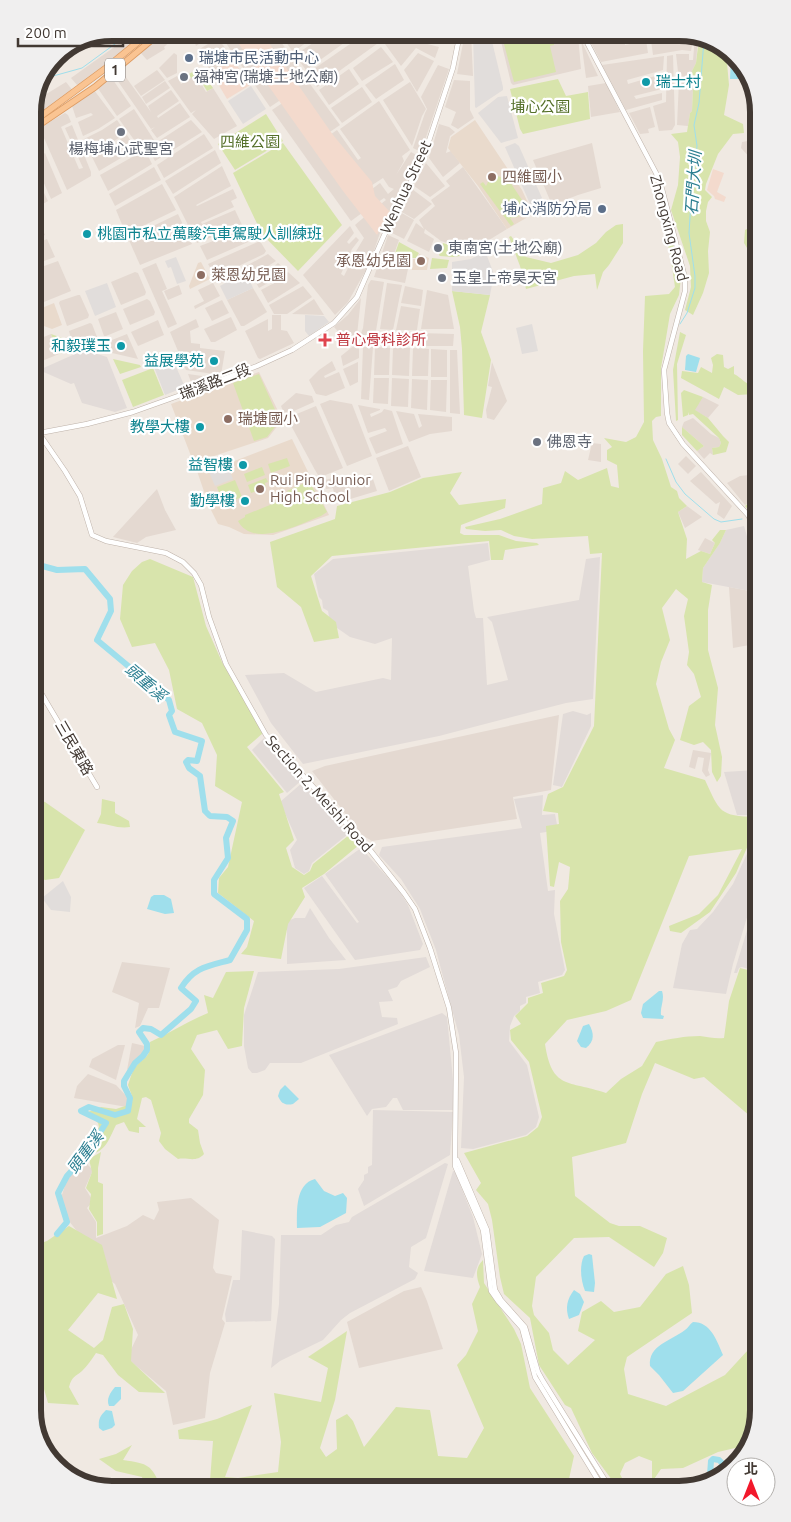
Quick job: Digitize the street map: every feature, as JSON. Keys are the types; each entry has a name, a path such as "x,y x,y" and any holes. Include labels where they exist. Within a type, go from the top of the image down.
{"main road":[{"name":"1","path":"41,116 138,41"},
{"name":"1","path":"41,124 100,83 149,41"}],"street":[{"name":"Wenhua Street","path":"363,282 386,231 424,156 453,68 458,41"},
{"name":"Zhongxing Road","path":"586,41 656,173 662,189 685,278 685,290 664,370 669,423 683,444 750,519"},
{"name":"瑞溪路二段","path":"41,433 133,412 257,366 292,350 334,323 357,297 363,282"},
{"name":"Section 2, Meishi Road","path":"41,439 73,482 80,496 92,535 106,541 166,553 183,562 194,573 202,585 209,617 226,664 266,735 366,845 404,892 415,909 430,948 449,1008 456,1053 456,1157"},
{"name":"三民東路","path":"41,693 97,787"},
{"path":"456,1157 462,1175 487,1230 496,1290 501,1300 525,1327 538,1372 606,1481"},
{"path":"456,1157 455,1166 484,1230 491,1291 522,1328 535,1376 600,1481"}],"shaded area":[{"path":"123,41 135,41 78,86 71,78"},
{"path":"153,41 170,41 164,47 165,49 147,60 140,52"},
{"path":"194,41 203,41 196,46"},
{"path":"213,41 220,41 232,58 211,72 198,50"},
{"path":"225,41 246,41 285,97 270,107"},
{"path":"237,41 268,41 333,135 372,182 375,196 390,212 377,235 343,191"},
{"path":"255,41 280,41 290,54 273,66"},
{"path":"285,41 309,41 293,52"},
{"path":"316,41 347,41 306,70 295,55"},
{"path":"354,41 381,41 317,87 308,73"},
{"path":"390,41 416,41 439,47 435,58 416,48 401,66 385,44"},
{"path":"463,41 471,41 473,76 457,74"},
{"path":"473,41 492,41 503,90 475,107"},
{"path":"501,41 578,41 581,69 513,85"},
{"path":"581,41 598,76 586,78"},
{"path":"590,41 624,41 625,45 630,44 630,41 646,41 648,53 601,62"},
{"path":"651,41 692,43 691,51 682,50 653,55"},
{"path":"694,43 698,44 696,63 692,71 692,111 688,126 677,125 679,81 676,54 689,54 689,60 693,60"},
{"path":"381,47 393,62 362,81 353,68"},
{"path":"174,53 177,55 177,73 167,78 159,68"},
{"path":"418,53 434,61 417,92 404,70"},
{"path":"673,55 675,125 672,130 659,131 653,106 666,102 667,56"},
{"path":"664,56 663,70 627,80 628,84 662,74 662,89 634,96 636,99 662,93 662,100 626,110 602,65"},
{"path":"232,58 250,85 227,99 211,72"},
{"path":"291,58 340,125 324,136 275,69"},
{"path":"395,64 404,80 376,99 365,85"},
{"path":"438,65 449,69 421,152 413,148 427,109 421,97"},
{"path":"120,69 151,112 148,106 171,90 179,101 157,116 158,118 180,103 190,117 157,138 151,130 155,127 151,129 113,74"},
{"path":"349,69 359,84 329,105 319,90"},
{"path":"157,70 165,80 141,96 134,86"},
{"path":"196,75 206,92 213,88 237,126 214,139 192,114 196,110 191,113 168,81 177,76 181,84"},
{"path":"111,77 131,106 117,116 97,87"},
{"path":"454,80 470,81 470,110 474,118 458,129 451,125 456,112 445,107"},
{"path":"165,81 170,88 146,104 142,97"},
{"path":"66,82 73,91 41,114 44,96"},
{"path":"410,82 426,109 412,146 383,100"},
{"path":"606,83 620,112 591,117 588,86"},
{"path":"251,86 266,109 243,124 228,101"},
{"path":"362,87 372,102 342,123 331,108"},
{"path":"94,90 115,118 83,136 78,122 93,115 91,113 76,118 72,106"},
{"path":"507,96 518,138 501,143 478,113 498,97"},
{"path":"287,100 366,210 351,221 272,110"},
{"path":"379,101 410,150 402,156 404,161 396,175 411,152 420,157 382,223 373,210 386,200 384,198 371,207 363,196 380,183 388,194 394,189 389,187 383,178 363,191 324,139 337,130 358,160 361,158 340,129"},
{"path":"650,107 655,127 648,129 649,133 640,134 629,113"},
{"path":"134,109 154,140 140,148 119,119"},
{"path":"65,113 68,115 71,122 61,127 79,169 83,168 65,128 72,125 91,176 67,190 41,131 41,127"},
{"path":"117,120 126,133 91,153 84,139"},
{"path":"191,120 202,132 155,161 148,148"},
{"name":"四維國小","path":"475,120 522,190 533,214 507,229 478,186 448,148 451,137"},
{"path":"439,124 449,127 455,132 450,136 446,153 451,151 460,163 443,177 429,158"},
{"path":"204,134 213,148 164,178 157,165"},
{"path":"127,135 136,149 99,171 91,155 111,146"},
{"path":"750,141 750,158 741,148 742,142"},
{"path":"515,143 519,146 546,207 534,213 505,147"},
{"path":"592,143 601,188 552,205 533,160"},
{"path":"145,150 152,164 108,191 100,175"},
{"path":"215,150 221,163 173,194 165,181"},
{"path":"45,153 62,193 51,199 41,177 41,156"},
{"path":"426,163 445,186 430,197 414,186"},
{"path":"222,166 231,186 196,205 233,189 237,198 231,201 234,207 201,222 202,224 235,210 242,225 197,243 174,197"},
{"path":"154,167 161,180 115,206 109,194"},
{"path":"463,167 507,229 471,251 441,241 425,229 424,233 434,239 429,252 407,241 416,223 424,229 419,220 435,206 431,200 450,186 446,181"},
{"path":"713,169 724,173 717,192 726,197 724,202 715,199 707,190"},
{"path":"162,184 176,210 126,234 116,210"},
{"path":"41,187 48,201 41,205"},
{"path":"412,189 432,204 414,219 400,211"},
{"path":"400,212 414,220 404,239 390,232"},
{"path":"369,213 380,233 369,265 352,258 364,238 355,225"},
{"path":"178,214 192,244 140,265 128,238"},
{"path":"41,226 45,235 41,237"},
{"path":"350,226 354,233 347,242 349,244 356,237 359,240 352,249 341,274 344,276 351,262 367,268 348,302 335,315 303,275"},
{"path":"250,227 257,238 207,260 200,246"},
{"path":"388,235 399,240 390,265 408,269 405,283 374,277"},
{"path":"47,239 55,257 41,262 41,242"},
{"path":"260,241 266,251 264,254 226,272 223,266 212,271 208,264"},
{"path":"482,253 487,256 494,274 490,295 452,291 452,262 471,259"},
{"path":"268,254 276,261 252,276 246,266"},
{"name":"承恩幼兒園","path":"419,254 429,258 427,270 412,270 413,259 417,259"},
{"path":"176,257 186,281 177,284 171,267 168,268 165,261"},
{"path":"58,261 71,291 41,303 41,267"},
{"name":"萊恩幼兒園","path":"201,262 210,279 190,289 189,286 198,263"},
{"path":"156,263 167,289 162,291 177,324 168,328 142,269"},
{"path":"278,263 286,270 259,288 254,279"},
{"path":"135,272 138,273 146,292 145,295 121,305 111,282"},
{"path":"246,272 253,288 227,300 220,286"},
{"path":"288,272 300,283 268,303 261,290 278,281"},
{"path":"371,280 384,282 374,343 359,339 363,328 368,285"},
{"path":"107,283 116,307 95,316 85,291"},
{"path":"213,283 220,296 195,309 194,306 204,301 198,290"},
{"path":"387,283 402,285 393,330 380,329"},
{"path":"179,285 182,294 168,300 164,291"},
{"path":"303,286 312,297 287,314 274,314 269,305"},
{"path":"405,286 423,290 421,306 401,303"},
{"path":"253,288 267,312 241,326 227,300"},
{"path":"427,290 448,295 454,329 421,329"},
{"path":"80,295 89,315 88,318 67,326 59,303"},
{"path":"361,298 357,335 351,341 347,341 334,327 348,315"},
{"path":"147,299 150,301 155,312 154,315 130,325 123,309"},
{"path":"314,299 324,315 292,314"},
{"path":"222,300 229,313 212,321 205,308"},
{"path":"54,303 62,325 52,329 44,326 41,319 41,308"},
{"path":"401,306 420,309 417,330 396,330"},
{"path":"116,312 123,329 104,336 98,319"},
{"path":"272,315 281,315 281,330 287,331 294,343 260,359 245,331 268,319 268,331 272,329"},
{"path":"305,315 324,316 329,322 309,336 305,331"},
{"path":"231,317 237,330 215,342 211,342 204,329"},
{"path":"196,319 199,327 190,331 191,343 200,344 200,348 225,351 221,375 186,370 170,332"},
{"path":"158,320 164,335 138,346 131,332"},
{"path":"90,323 97,337 96,339 82,344 71,338 69,331"},
{"path":"532,324 538,351 522,354 516,328"},
{"path":"380,332 417,333 415,345 378,344"},
{"path":"420,333 454,334 453,346 418,346"},
{"path":"51,334 59,354 41,361 41,338"},
{"name":"和毅璞玉","path":"127,334 138,359 112,353 107,342"},
{"path":"356,344 359,346 359,358 343,366 341,356"},
{"path":"363,347 373,347 369,400 361,399"},
{"path":"375,347 390,348 389,375 374,375"},
{"path":"393,348 410,348 409,376 392,375"},
{"path":"413,348 429,349 428,376 412,376"},
{"path":"431,349 447,350 447,377 431,377"},
{"path":"84,350 107,357 127,408 115,412 82,403 74,383 71,384 41,371 41,369"},
{"path":"450,350 457,350 460,414 450,413"},
{"path":"173,360 185,387 165,395 154,367"},
{"path":"332,361 336,370 324,376 325,378 339,372 345,388 326,396 316,394 309,380"},
{"path":"358,362 358,382 350,386 343,369"},
{"path":"492,362 507,401 494,420 487,418 486,410 492,387 488,386"},
{"name":"瑞塘國小","path":"259,372 279,413 279,424 268,438 205,459 191,456 171,404"},
{"path":"188,374 216,378 195,385 191,382"},
{"path":"374,378 389,378 388,404 373,403"},
{"path":"392,378 409,379 408,407 391,406"},
{"path":"412,379 428,380 427,410 411,408"},
{"path":"431,380 447,380 446,412 430,410"},
{"path":"296,393 312,396 314,402 285,415 281,406"},
{"path":"703,397 719,405 708,418 694,410"},
{"path":"330,400 352,404 372,456 347,466 320,404"},
{"path":"358,405 380,409 370,414 371,417 382,412 384,409 392,411 403,444 376,454 369,438 387,431 385,428 368,433"},
{"path":"316,406 343,468 323,476 318,475 287,418"},
{"path":"396,411 414,414 419,428 422,426 418,414 452,417 452,431 430,434 409,442"},
{"path":"693,418 711,434 719,438 721,443 719,447 712,448 713,455 710,453 704,459 697,451 704,446 682,427 684,422"},
{"name":"Rui Ping Junior High School","path":"292,439 329,515 273,535 244,534 218,524 209,506 197,471 211,470"},
{"path":"592,443 601,444 601,462 588,460"},
{"path":"408,446 421,477 389,491 376,458"},
{"path":"686,456 696,466 688,474 678,464"},
{"path":"227,465 233,479 215,486 209,472"},
{"path":"701,472 732,506 724,519 717,514 720,502 716,504 690,481"},
{"path":"371,473 377,491 347,500 335,498 333,488 326,489 325,480 341,476 343,484"},
{"path":"749,475 747,496 750,502 745,505 727,483 740,476"},
{"path":"157,489 165,510 176,530 146,537 137,543 113,537"},
{"path":"687,506 702,517 685,528 678,512"},
{"path":"744,526 750,547 750,591 702,582 703,568 720,543 726,530"},
{"path":"705,538 715,543 710,554 698,550"},
{"path":"488,543 490,560 468,566 476,618 483,618 487,685 508,680 492,622 487,617 579,600 586,559 600,557 593,699 566,703 439,736 303,764 271,723 245,675 284,673 316,692 383,678 391,680 392,638 375,644 350,637 330,623 328,611 323,608 322,600 319,597 314,574 333,559"},
{"path":"729,587 750,591 750,645 733,648"},
{"path":"573,711 587,715 591,713 591,726 562,787 553,785 563,714"},
{"path":"559,715 551,790 513,797 517,819 372,841 362,835 312,771 325,766"},
{"path":"264,738 302,780 287,793 252,750"},
{"path":"693,750 711,753 708,770 710,775 706,777 702,771 704,758 698,757 695,769 689,767"},
{"path":"750,770 750,815 737,815 724,772"},
{"path":"302,783 348,834 312,863 309,871 304,874 295,868 290,850 297,840 280,802"},
{"path":"543,795 542,815 555,814 558,830 540,833 548,891 555,890 554,914 565,970 562,975 538,982 540,993 526,997 526,1003 520,1006 520,1011 514,1016 510,1026 509,1041 527,1065 539,1117 536,1127 526,1135 473,1149 461,1148 464,1077 459,1035 436,950 420,909 401,879 379,855 382,847 522,828 514,799"},
{"path":"750,847 748,914 726,994 673,988 682,944 690,930 697,929 713,912 733,884"},
{"path":"361,848 398,889 408,905 423,944 420,950 355,960 304,888 322,876 357,923 359,922 325,874"},
{"path":"63,881 71,897 70,912 51,910 42,898"},
{"path":"310,908 346,960 287,964 287,930 285,930 285,922 295,918 305,918"},
{"path":"750,921 750,969 742,967 739,968 737,973 734,973"},
{"path":"426,957 430,967 401,981 397,987 388,990 393,1001 379,1002 382,1017 397,1018 398,1024 301,1063 270,1063 265,1070 257,1073 252,1073 248,1068 244,1046 244,1015 258,972 339,969"},
{"path":"122,962 170,968 159,1008 148,1008 140,1026 135,1028 139,1003 112,992"},
{"path":"442,1013 447,1017 453,1080 453,1110 403,1110 397,1098 393,1098 386,1107 372,1109 367,1116 329,1055"},
{"path":"132,1043 145,1046 143,1053 127,1070"},
{"path":"118,1045 125,1045 116,1080 89,1067 92,1059"},
{"path":"88,1074 116,1085 129,1099 127,1107 74,1098 77,1086"},
{"path":"373,1110 453,1112 450,1155 364,1206 358,1189 364,1180 364,1175 368,1173 368,1167 372,1165"},
{"path":"83,1160 93,1170 85,1188 93,1201 87,1208 96,1222 96,1238 127,1226 143,1215 154,1220 159,1210 157,1202 191,1198 219,1220 213,1268 216,1273 232,1276 222,1319 225,1323 210,1373 205,1418 173,1425 166,1391 127,1358 138,1335 115,1284 105,1276 83,1239 69,1221 61,1198 68,1176"},
{"path":"445,1163 448,1164 426,1238 411,1247 409,1267 418,1273 415,1279 350,1313 323,1340 280,1361 271,1368 279,1304 281,1235 321,1235 336,1225 349,1222 352,1217"},
{"path":"453,1171 473,1217 482,1254 473,1278 424,1271"},
{"path":"242,1230 272,1236 275,1239 271,1321 226,1322 225,1314 233,1280 240,1280"},
{"path":"421,1287 443,1349 359,1368 347,1322 404,1291"}],"green space":[{"path":"517,41 553,41 554,45 550,46 556,72 514,82 504,44"},
{"path":"698,44 718,53 727,60 729,85 724,115 743,124 744,133 733,134 718,154 706,184 705,190 712,197 708,202 706,211 706,221 710,232 708,251 709,273 703,293 693,315 685,310 691,287 690,266 671,210 678,185 680,157 678,142 671,134 687,132 692,111 692,71 696,63"},
{"path":"199,68 213,88 207,91 197,75 191,78 189,74"},
{"name":"埔心公園","path":"558,79 566,96 588,92 590,119 523,134 510,89"},
{"name":"四維公園","path":"266,114 283,141 235,170 218,144"},
{"path":"283,143 342,225 298,271 262,234 233,173"},
{"path":"497,176 508,179 524,203 522,212 518,217 510,218 514,224 511,226 480,184 483,182 486,186 489,180"},
{"path":"655,184 666,216 681,277 679,295 670,314 661,368 661,416 656,417 652,421 653,440 662,459 671,487 677,491 679,498 687,506 678,512 687,539 686,559 701,551 710,554 715,543 712,540 720,530 726,530 720,543 703,568 702,582 712,585 708,610 708,650 718,688 715,725 722,757 721,776 717,782 712,772 711,750 703,742 694,745 680,740 689,706 701,697 694,674 687,665 689,652 684,616 688,599 676,589 662,608 670,640 661,662 656,684 669,729 675,740 664,768 705,780 714,799 722,810 735,815 750,816 750,842 736,873 710,912 681,933 670,931 669,926 699,914 718,895 742,849 689,856 631,1000 606,1011 567,1020 545,1044 548,1059 557,1076 572,1084 606,1093 621,1079 642,1066 656,1042 694,1036 724,1038 729,1001 740,968 750,970 750,1116 704,1077 694,1079 655,1063 642,1094 626,1143 572,1157 575,1196 610,1223 619,1226 640,1226 667,1238 663,1253 654,1267 609,1237 574,1238 536,1277 532,1306 534,1315 549,1333 553,1350 568,1365 595,1340 578,1331 582,1312 601,1301 614,1312 640,1307 666,1274 683,1266 689,1285 692,1313 627,1357 624,1369 628,1394 666,1406 725,1375 750,1347 750,1410 746,1433 739,1447 718,1452 683,1468 661,1469 653,1481 652,1461 639,1456 625,1463 620,1474 624,1481 613,1481 592,1453 571,1408 565,1405 539,1365 530,1318 504,1294 488,1204 476,1190 481,1183 464,1153 527,1136 538,1127 542,1117 529,1062 511,1040 510,1030 521,1024 515,1016 528,1003 528,998 543,993 541,983 564,976 567,970 561,942 560,901 568,889 570,867 559,862 554,887 550,886 546,826 559,824 558,813 543,811 548,794 563,787 594,726 602,553 590,554 588,536 532,539 514,536 501,530 485,531 466,529 465,527 500,519 542,504 543,488 561,483 565,471 578,480 607,468 611,486 619,488 617,465 607,460 607,450 612,447 604,438 626,442 636,437 644,422 643,351 645,296 669,294 675,287 670,253 654,190"},
{"path":"623,224 623,243 603,272 597,290 595,274 574,276 526,289 509,237 511,236 526,257 551,263 578,255 596,243 616,225"},
{"path":"750,228 750,248 747,248 744,243 745,230"},
{"path":"399,242 419,253 416,258 412,258 409,269 391,265"},
{"path":"443,243 465,250 467,255 440,256"},
{"path":"432,258 449,260 447,268 430,269"},
{"path":"452,291 490,295 481,332 491,360 482,418 464,415 460,327"},
{"path":"680,332 686,335 677,364 678,420 676,421 673,370"},
{"path":"51,334 68,340 72,349 59,354"},
{"path":"717,354 723,355 724,367 728,369 734,366 734,374 750,384 750,394 738,395 724,387 719,399 681,378 682,371 698,373 701,367 712,373 713,365 711,358"},
{"path":"113,359 140,365 141,367 120,374"},
{"path":"153,368 164,395 133,407 122,380"},
{"path":"259,374 277,414 278,423 267,437 254,441 233,383"},
{"path":"684,390 703,397 695,410 708,418 729,442 726,452 713,455 712,448 719,447 721,443 719,438 693,414 689,415 688,412 688,415 683,417 681,393"},
{"path":"682,427 704,446 697,451 682,435"},
{"path":"287,458 290,466 271,473 268,464"},
{"path":"262,467 265,475 247,482 244,474"},
{"path":"462,472 450,493 459,505 506,499 505,508 461,525 460,533 464,535 499,535 516,541 537,543 539,545 505,550 503,560 491,560 489,541 332,556 311,576 322,611 336,622 339,638 314,642 301,607 277,587 270,542 335,519 337,506 390,492 423,478"},
{"path":"750,475 750,499 748,496"},
{"path":"266,478 268,482 265,483 266,488 251,493 248,485"},
{"path":"235,480 242,497 223,504 217,487"},
{"path":"309,481 315,492 304,495 300,492 287,498 285,494 288,493 287,491"},
{"path":"316,492 327,512 301,524 265,534 254,533 245,529 238,521 245,517 245,515 300,493 305,496"},
{"path":"750,502 750,511 749,511 745,506"},
{"path":"150,559 193,577 206,626 222,662 263,733 247,747 284,792 279,794 294,840 286,848 292,867 304,875 310,871 313,864 349,835 359,845 324,874 302,888 305,897 288,924 281,959 241,954 247,947 254,921 218,893 219,878 228,867 242,802 215,786 217,755 202,723 177,709 169,670 155,643 132,647 120,619 123,585 132,571 142,562"},
{"path":"102,799 115,802 115,813 129,821 130,827 117,827 97,823 101,814"},
{"path":"41,801 85,830 59,878 45,880 41,878"},
{"path":"254,971 244,1008 242,1046 228,1049 217,1030 197,1035 191,1049 205,1070 203,1095 189,1119 189,1123 198,1130 204,1154 195,1159 178,1159 165,1149 159,1141 161,1133 151,1100 146,1097 142,1098 137,1119 146,1127 139,1127 139,1133 129,1131 124,1122 116,1125 104,1147 95,1153 81,1155 99,1127 98,1123 88,1112 101,1107 116,1109 131,1104 132,1096 128,1085 131,1075 149,1052 150,1042 208,1013 204,995 213,998 226,972"},
{"path":"101,1152 98,1182 103,1184 103,1234 97,1236 97,1222 89,1209 91,1194 86,1188 92,1172 89,1159"},
{"path":"69,1226 102,1245 117,1299 98,1293 68,1330 94,1348 103,1340 112,1307 124,1304 133,1329 131,1361 165,1393 139,1392 118,1375 103,1355 96,1353 86,1367 70,1383 69,1387 79,1405 48,1403 41,1386 41,1243"},
{"path":"483,1260 484,1283 514,1329 521,1344 530,1388 574,1456 568,1481 210,1481 213,1441 179,1439 178,1430 217,1419 252,1405 225,1477 238,1478 278,1472 281,1442 274,1393 321,1402 328,1368 308,1357 347,1331 335,1400 320,1448 326,1457 337,1449 336,1420 347,1414 353,1421 364,1447 396,1407 430,1410 438,1456 467,1458 484,1428 457,1365 466,1355 478,1331 472,1304 480,1287 477,1272"},
{"path":"132,1445 123,1460 144,1464 152,1470 158,1481 143,1481 142,1477 116,1471 99,1459 116,1454"}],"water":[{"path":"731,64 741,79 730,79"},
{"path":"688,354 700,358 696,372 685,370 686,356"},
{"path":"154,895 164,895 171,899 174,913 165,914 147,909 151,897"},
{"path":"659,991 662,991 663,994 661,1015 664,1016 663,1019 643,1018 641,1013 643,1004"},
{"path":"589,1024 593,1034 592,1040 586,1048 581,1047 577,1041 583,1026"},
{"path":"285,1085 299,1099 293,1104 288,1105 284,1103 278,1096 280,1090"},
{"path":"315,1179 324,1191 335,1196 343,1193 347,1198 346,1213 320,1227 297,1228 298,1199 304,1186"},
{"path":"592,1255 594,1292 585,1291 582,1278 582,1260 584,1256"},
{"path":"574,1290 580,1294 584,1302 579,1315 569,1319 567,1304"},
{"path":"693,1322 704,1325 709,1329 716,1338 723,1355 683,1391 673,1393 650,1366 650,1359 661,1344 685,1330"},
{"path":"115,1387 121,1387 121,1399 114,1406 109,1406 109,1396"},
{"path":"106,1410 112,1411 115,1425 103,1431 99,1428 99,1422"}],"waterway":[{"name":"石門大圳","path":"51,77 82,68 119,41"},
{"name":"石門大圳","path":"680,324 687,313 695,288 689,233 697,146 694,125 699,103 704,46"},
{"name":"石門大圳","path":"666,459 676,482 685,494 714,519 721,522 742,519"},
{"name":"頭重溪","path":"41,566 57,570 85,569 110,599 111,611 97,640 169,700 172,711 169,715 175,732 202,741 197,761 188,760 186,762 189,768 200,776 205,811 210,816 227,817 233,821 226,838 228,858 214,880 214,894 247,919 247,930 230,960 196,971 181,988 196,1001 191,1009 161,1035 151,1029 143,1028 139,1032 147,1044 147,1050 135,1063 124,1081 124,1086 130,1098 128,1111 115,1115 89,1107 81,1111 106,1123 85,1156 67,1176 58,1193 67,1222 57,1234"},
{"path":"710,1473 711,1461 713,1459 719,1460 724,1465"}],"place":[{"name":"瑞塘市民活動中心","path":"189,58"},
{"name":"福神宮(瑞塘土地公廟)","path":"184,77"},
{"name":"瑞士村","path":"646,82"},
{"name":"楊梅埔心武聖宮","path":"121,132"},
{"name":"四維國小","path":"492,177"},
{"name":"埔心消防分局","path":"602,209"},
{"name":"桃園市私立萬駿汽車駕駛人訓練班","path":"87,234"},
{"name":"東南宮(土地公廟)","path":"438,248"},
{"name":"承恩幼兒園","path":"421,261"},
{"name":"萊恩幼兒園","path":"201,275"},
{"name":"玉皇上帝昊天宮","path":"442,278"},
{"name":"普心骨科診所","path":"325,340"},
{"name":"和毅璞玉","path":"121,346"},
{"name":"益展學苑","path":"214,361"},
{"name":"瑞塘國小","path":"228,419"},
{"name":"教學大樓","path":"200,427"},
{"name":"佛恩寺","path":"537,442"},
{"name":"益智樓","path":"243,465"},
{"name":"Rui Ping Junior High School","path":"260,489"},
{"name":"勤學樓","path":"245,501"}]}
